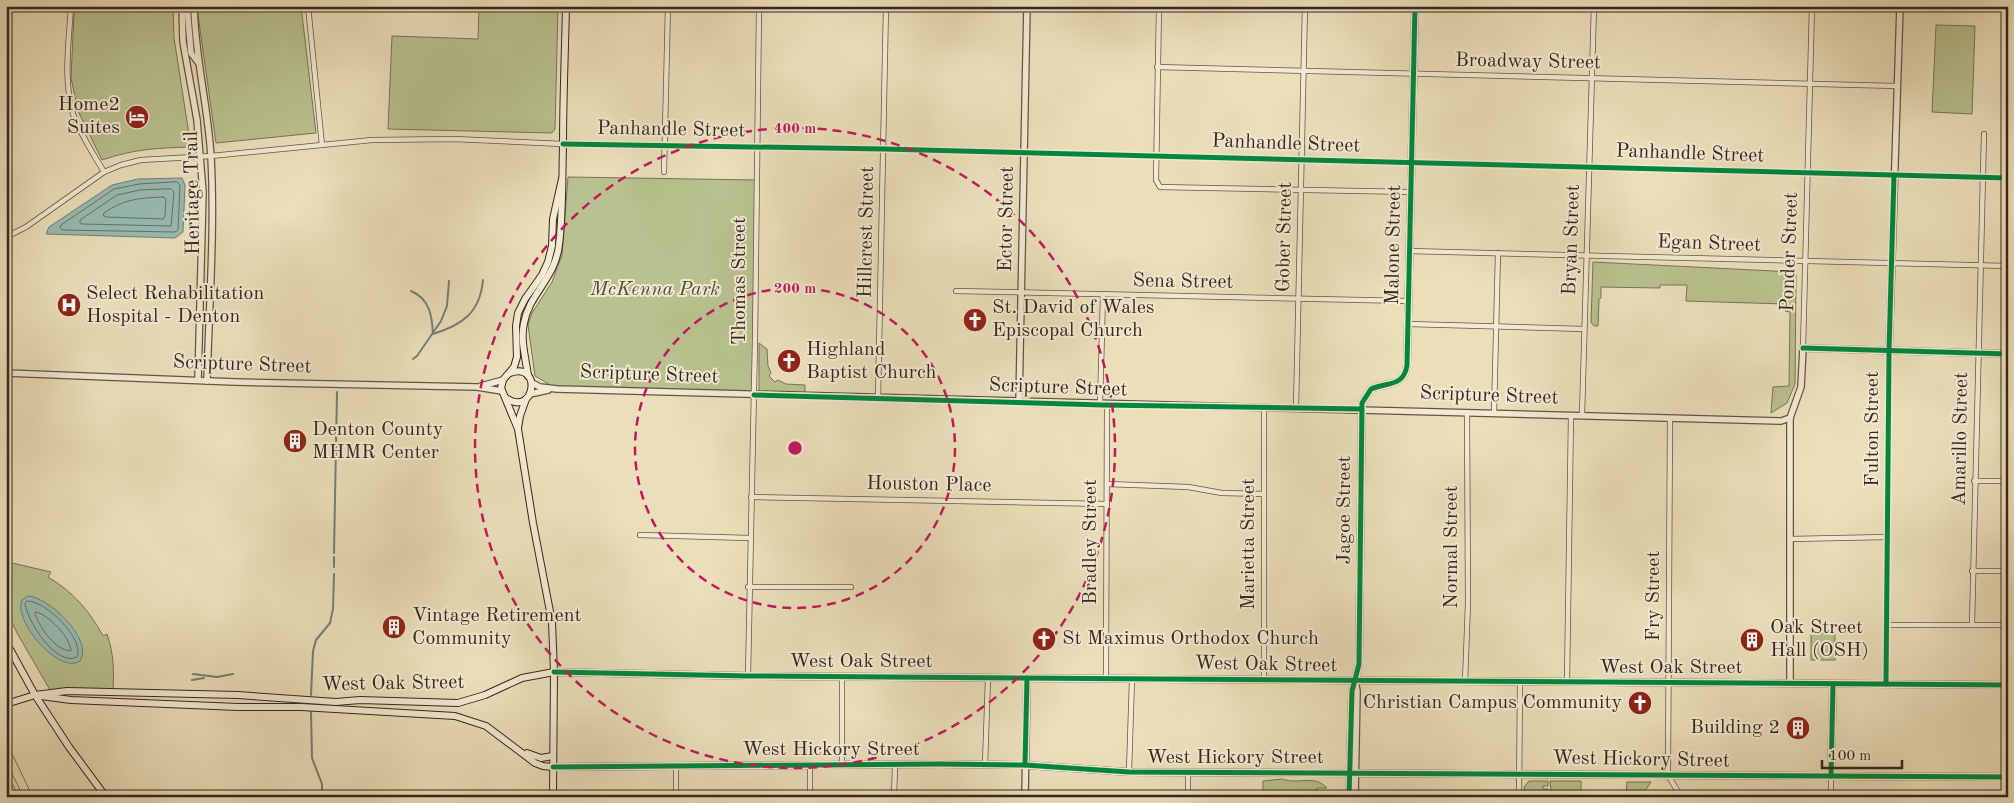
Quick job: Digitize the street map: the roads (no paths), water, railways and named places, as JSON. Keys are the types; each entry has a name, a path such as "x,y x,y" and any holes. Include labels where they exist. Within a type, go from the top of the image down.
{"highway":[{"path":"6,751 28,797"},
{"path":"6,780 14,797"}],"main road":[{"path":"518,429 520,416 532,383 528,376 523,334 524,323 528,310 550,276 557,258 563,194 566,6"},
{"path":"553,797 554,672 552,622 533,523 518,429 504,394 505,378 514,367 517,357 516,326 518,313 548,262 552,246 554,212 562,179"},
{"path":"505,378 520,371 528,376"},
{"path":"504,394 514,402 528,396"},
{"path":"6,642 35,695 69,747 106,797"},
{"name":"West Oak Street","path":"6,704 35,695 60,691 236,695 336,702 360,700 458,703 485,696 522,678 554,672 842,677 2008,685"},
{"path":"88,691 88,701"},
{"name":"West Oak Street","path":"35,695 88,701 238,707 301,707 454,716"},
{"path":"454,716 458,703"},
{"name":"West Hickory Street","path":"454,716 486,726 523,752 535,763 553,767 1026,765 1129,772 2008,777"},
{"path":"523,752 541,758 553,756"}],"street":[{"path":"71,6 68,91 74,115 104,172"},
{"name":"Heritage Trail","path":"182,6 183,42 197,120 203,192 198,380"},
{"path":"187,6 191,53 200,64"},
{"name":"Heritage Trail","path":"194,6 194,28 207,110 211,156 212,192 207,381"},
{"path":"308,6 322,145"},
{"path":"664,172 668,6"},
{"name":"Thomas Street","path":"748,676 759,6"},
{"name":"Hillcrest Street","path":"878,398 886,6"},
{"name":"Ector Street","path":"1019,402 1027,6"},
{"path":"1159,6 1156,180 1160,186 1410,192"},
{"name":"Gober Street","path":"1296,408 1305,6"},
{"name":"Malone Street","path":"1361,409 1367,392 1377,387 1397,383 1404,376 1407,365 1414,6"},
{"name":"Bryan Street","path":"1582,415 1594,6"},
{"name":"Ponder Street","path":"1790,683 1790,418 1801,387 1812,6"},
{"name":"Fulton Street","path":"1886,684 1889,351 1900,6"},
{"name":"Broadway Street","path":"1157,67 1897,86"},
{"name":"Amarillo Street","path":"1972,625 1974,481 1984,134"},
{"name":"Panhandle Street","path":"6,237 26,227 104,172 120,165 141,160 211,156 372,140 454,139 563,144 884,148 2008,178"},
{"name":"Egan Street","path":"1409,251 2008,266"},
{"path":"1494,413 1498,253"},
{"path":"202,272 210,272"},
{"name":"Sena Street","path":"956,290 1408,301"},
{"path":"1100,404 1103,295"},
{"path":"1408,324 1584,329"},
{"path":"1803,348 2008,354"},
{"name":"Scripture Street","path":"6,373 207,381 477,387 504,394"},
{"name":"Scripture Street","path":"477,387 505,378"},
{"name":"Scripture Street","path":"532,383 540,387 556,389 1107,405 1361,409 1781,421 1790,418"},
{"name":"Scripture Street","path":"528,396 556,389"},
{"name":"Bradley Street","path":"1106,679 1107,405"},
{"name":"Marietta Street","path":"1264,408 1264,680"},
{"name":"Jagoe Street","path":"1352,773 1357,691 1355,681 1359,664 1361,409"},
{"name":"Normal Street","path":"1465,682 1468,586 1468,412"},
{"path":"1567,682 1571,415"},
{"name":"Fry Street","path":"1668,775 1670,418"},
{"path":"1974,481 2008,481"},
{"path":"1107,484 1188,487 1222,493 1264,494"},
{"name":"Houston Place","path":"751,497 1107,504"},
{"path":"640,534 750,538"},
{"path":"1790,539 1887,537"},
{"path":"1972,571 2008,571"},
{"path":"748,587 850,587"},
{"path":"1887,625 2008,625"},
{"path":"842,677 842,765"},
{"path":"986,765 988,678"},
{"path":"1025,797 1027,678"},
{"path":"1129,772 1132,679"},
{"path":"1519,797 1520,682"},
{"path":"1831,797 1833,684"},
{"path":"894,797 895,765"},
{"path":"676,766 676,797"},
{"path":"810,766 810,797"},
{"path":"1188,772 1188,797"},
{"path":"1349,797 1352,773"},
{"path":"1352,773 1355,797"},
{"path":"1668,775 1681,797"}],"water":[{"path":"182,178 185,185 183,232 175,238 46,234 49,227 112,185 138,179"},
{"path":"28,596 47,603 75,631 81,642 83,652 80,661 71,663 61,660 40,644 24,620 21,609 22,600"}],"waterway":[{"path":"411,291 426,303 431,315 433,334 461,322 468,316 478,301 483,280"},
{"path":"413,359 441,321 447,306 449,281"},
{"path":"334,553 337,392"},
{"path":"334,557 334,567"},
{"path":"311,695 313,651 316,640 330,623 333,609 334,574"},
{"path":"193,674 217,677 233,674"},
{"path":"192,680 204,678"},
{"path":"311,712 312,758 322,784 322,797"}],"place":[{"name":"Home2 Suites","path":"137,117"},
{"name":"Select Rehabilitation Hospital - Denton","path":"69,305"},
{"name":"St. David of Wales Episcopal Church","path":"975,320"},
{"name":"Highland Baptist Church","path":"789,361"},
{"name":"Denton County MHMR Center","path":"295,441"},
{"name":"Vintage Retirement Community","path":"394,627"},
{"name":"St Maximus Orthodox Church","path":"1044,639"},
{"name":"Oak Street Hall (OSH)","path":"1752,640"},
{"name":"Christian Campus Community","path":"1640,703"},
{"name":"Building 2","path":"1798,728"}],"park label":[{"name":"McKenna Park","path":"655,290"}]}
